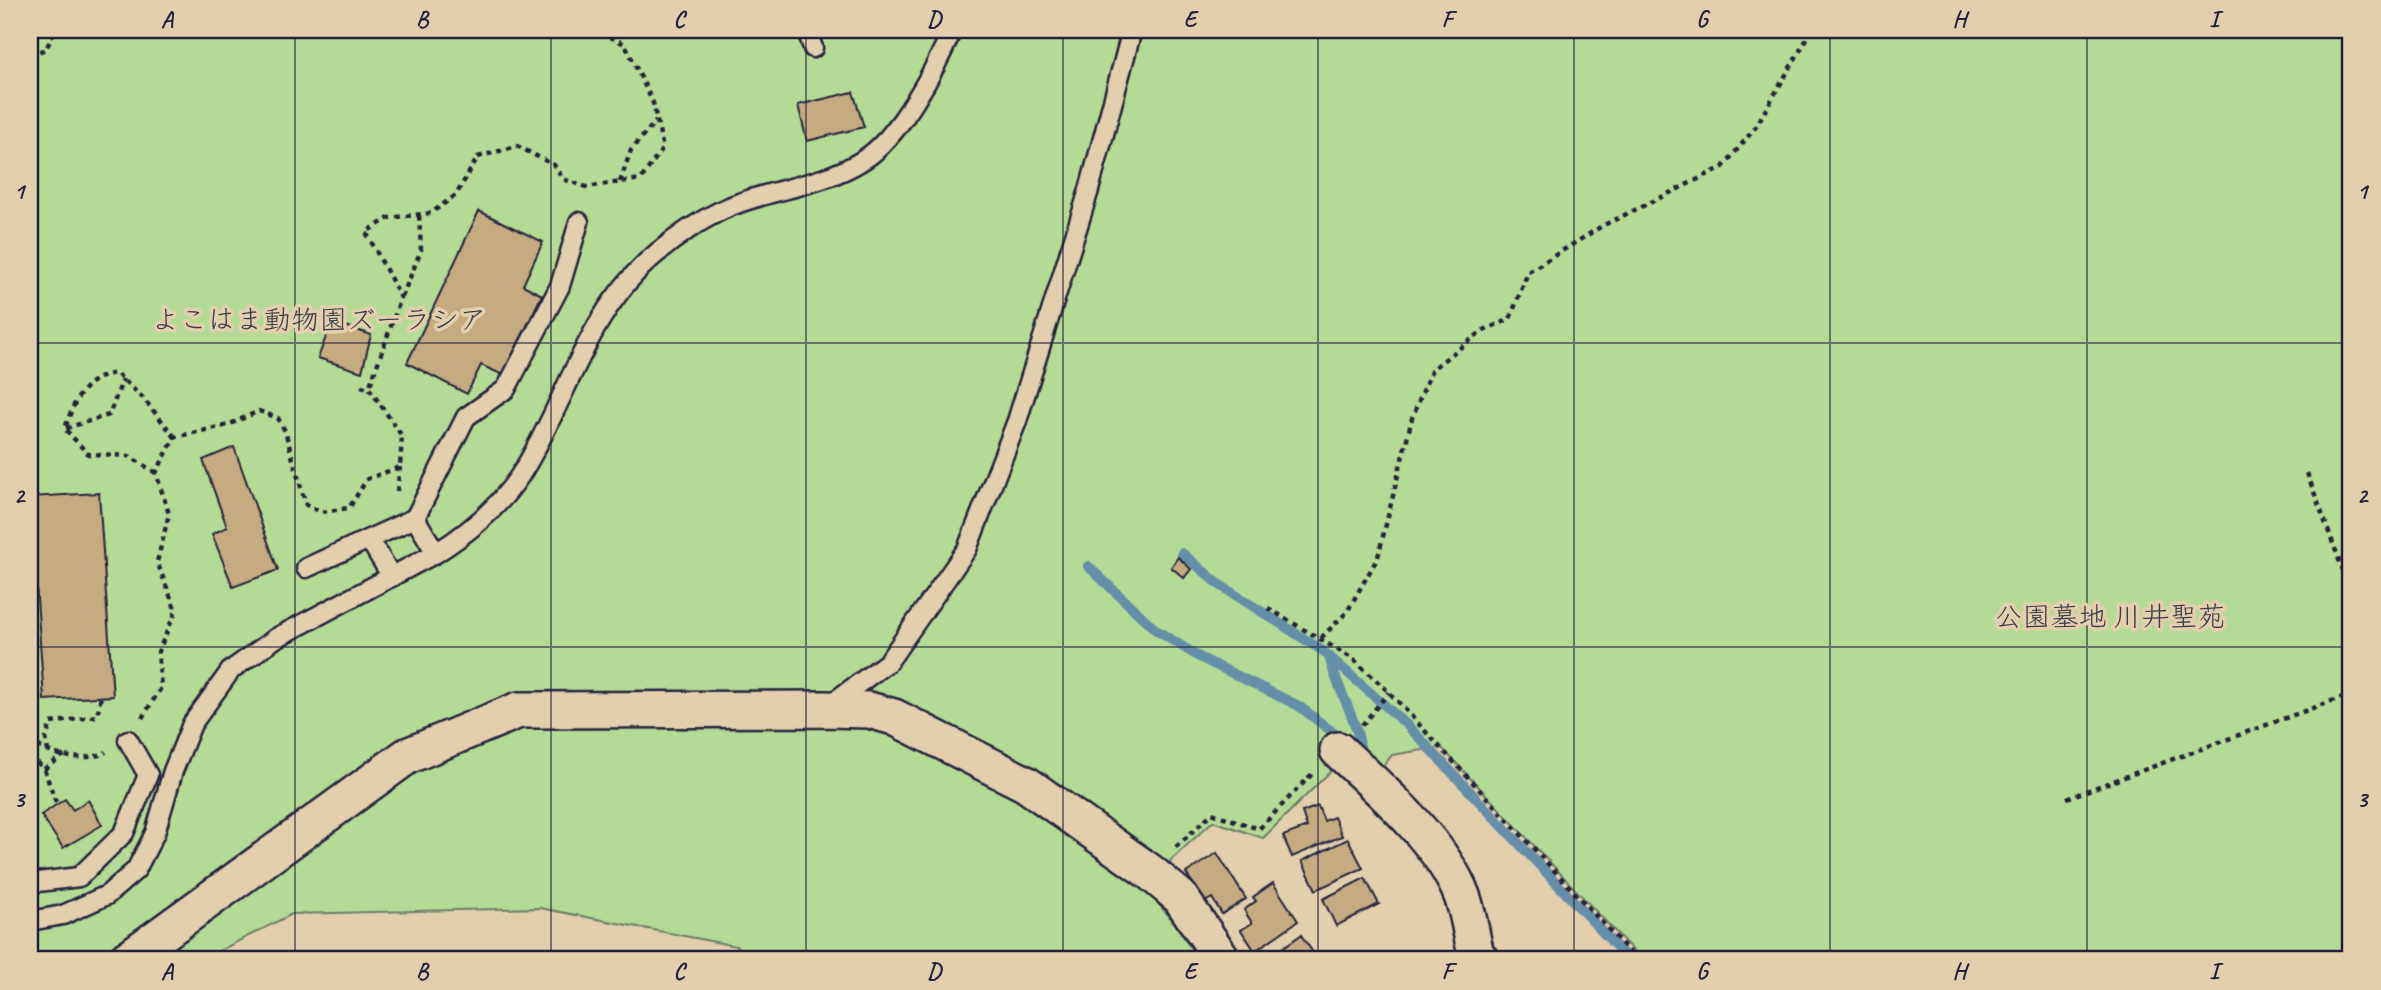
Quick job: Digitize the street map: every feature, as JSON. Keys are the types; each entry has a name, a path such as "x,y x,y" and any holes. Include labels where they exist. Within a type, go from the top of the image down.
{"street":[{"path":"126,960 407,756 519,710 825,709 869,710 894,717 1026,784 1150,872 1180,897 1223,960"},
{"path":"1340,747 1394,802 1432,847 1462,895 1476,954 1481,960"}],"lane":[{"path":"807,30 813,48"},
{"path":"30,921 63,915 107,895 136,870 155,833 173,771 192,724 231,670 276,638 436,553 458,539 491,509 520,475 597,323 621,291 656,254 719,212 825,179 865,159 897,126 933,76 952,30"},
{"path":"825,709 888,662 967,549 1017,421 1089,190 1132,30"},
{"path":"306,568 415,518 466,417 506,389 560,286 579,222"},
{"path":"415,518 436,553"},
{"path":"369,539 392,577"},
{"path":"30,883 79,877 124,833 148,775 128,740"}],"path":[{"path":"30,55 46,49 55,30"},
{"path":"401,298 366,232 389,218 431,213 456,195 478,157 517,146 554,165 563,179 586,187 641,179 663,148 653,103 625,44 606,35 604,30"},
{"path":"1321,638 1348,612 1378,556 1412,418 1432,369 1484,330 1510,319 1528,272 1602,226 1723,167 1755,128 1812,30"},
{"path":"620,182 631,149 657,121"},
{"path":"369,388 421,250 419,214"},
{"path":"377,338 386,340"},
{"path":"65,429 74,401 98,376 116,373 164,420 175,437"},
{"path":"65,429 110,415 123,379"},
{"path":"156,472 175,437 228,425 259,411 278,418 285,431 306,505 321,512 349,508 367,479 400,467 402,436 369,388 360,386"},
{"path":"30,739 33,747 48,752 95,758 128,740 161,688 158,652 176,611 157,562 169,514 156,472 129,456 88,454 65,429"},
{"path":"2307,472 2351,593"},
{"path":"1268,608 1353,659 1388,692 1637,960"},
{"path":"1150,872 1212,813 1259,829 1340,747 1388,692"},
{"path":"2067,798 2351,694"},
{"path":"48,752 46,738 51,723 97,716 101,696"},
{"path":"44,769 65,754"},
{"path":"30,755 44,769 57,804"}],"green space":[{"path":"30,30 2351,30 2351,960 1642,960 1441,747 1392,755 1383,766 1373,757 1340,762 1263,838 1213,821 1143,886 1174,922 1198,960 765,960 736,946 540,908 292,914 201,960 30,960"}],"building":[{"path":"853,92 864,127 807,141 798,105"},
{"path":"479,211 543,242 523,285 542,295 503,375 481,365 467,394 407,363"},
{"path":"332,321 371,335 362,372 318,358"},
{"path":"234,447 278,570 233,587 212,534 227,527 203,460"},
{"path":"99,493 113,696 44,700 30,497"},
{"path":"1178,557 1191,569 1184,578 1171,567"},
{"path":"65,799 73,810 88,800 102,825 63,848 41,815"},
{"path":"1318,806 1324,821 1334,817 1342,836 1292,857 1283,836 1307,827 1302,812"},
{"path":"1348,839 1363,868 1316,890 1302,861"},
{"path":"1217,853 1246,899 1222,914 1212,898 1205,902 1186,873"},
{"path":"1365,878 1379,904 1336,926 1323,899"},
{"path":"1273,883 1298,921 1255,951 1241,930 1252,923 1244,910 1256,901 1253,897"},
{"path":"1301,935 1314,954 1306,960 1265,960"}],"waterway":[{"path":"1182,553 1220,585 1323,651 1408,726 1629,960"},
{"path":"1088,566 1156,630 1199,657 1299,706 1344,741"},
{"path":"1329,656 1356,728 1361,753"}],"park label":[{"name":"よこはま動物園ズーラシア","path":"319,319"},
{"name":"公園墓地 川井聖苑","path":"2110,616"}]}
